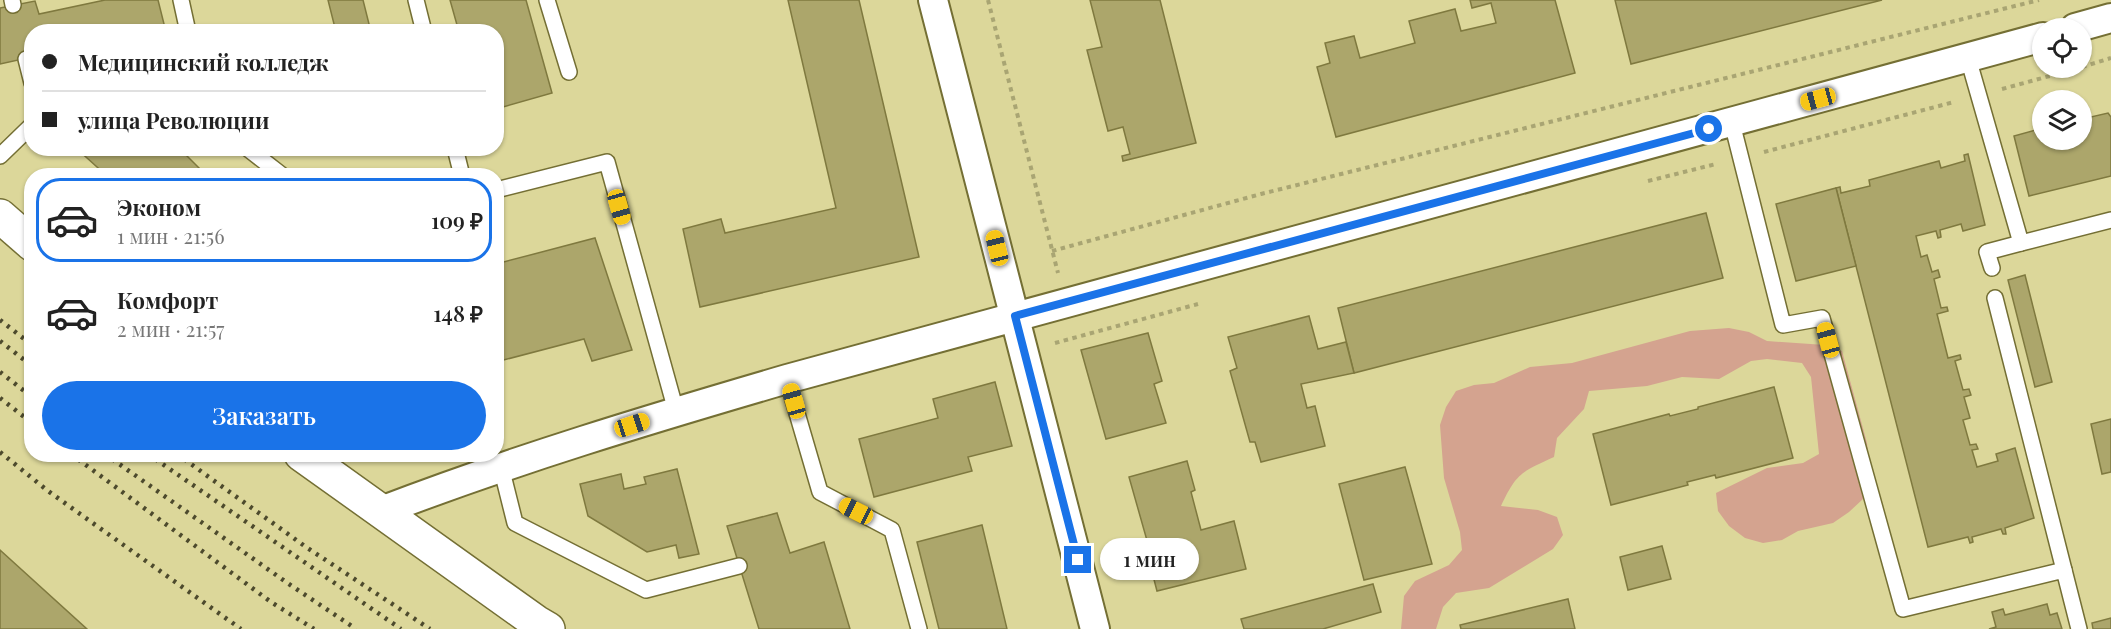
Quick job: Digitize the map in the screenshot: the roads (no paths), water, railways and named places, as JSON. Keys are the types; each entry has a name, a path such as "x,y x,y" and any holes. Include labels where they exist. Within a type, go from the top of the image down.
{"street":[{"path":"933,0 1095,629"},
{"path":"2092,23 2111,18"},
{"path":"381,511 501,467 676,411 787,379 2032,40"},
{"path":"0,216 24,237"},
{"path":"312,462 548,629"}],"lane":[{"path":"181,0 186,24"},
{"path":"416,0 422,24"},
{"path":"547,0 569,72"},
{"path":"1968,58 2021,243"},
{"path":"1732,123 1783,325 1822,318 1903,609 2064,570"},
{"path":"0,156 24,133"},
{"path":"257,156 273,168"},
{"path":"504,188 607,162 676,411"},
{"path":"1992,268 1987,252 2111,220"},
{"path":"1995,298 2079,629"},
{"path":"787,379 820,492 892,530 919,629"},
{"path":"501,467 515,523 645,591 739,566"}],"railway":[{"path":"0,320 24,339"},
{"path":"0,341 24,360"},
{"path":"0,372 24,391"},
{"path":"0,398 24,417"},
{"path":"0,452 48,491 241,629"},
{"path":"82,462 271,602 314,629"},
{"path":"116,462 356,629"},
{"path":"160,462 401,629"},
{"path":"188,462 306,547 430,629"}]}
